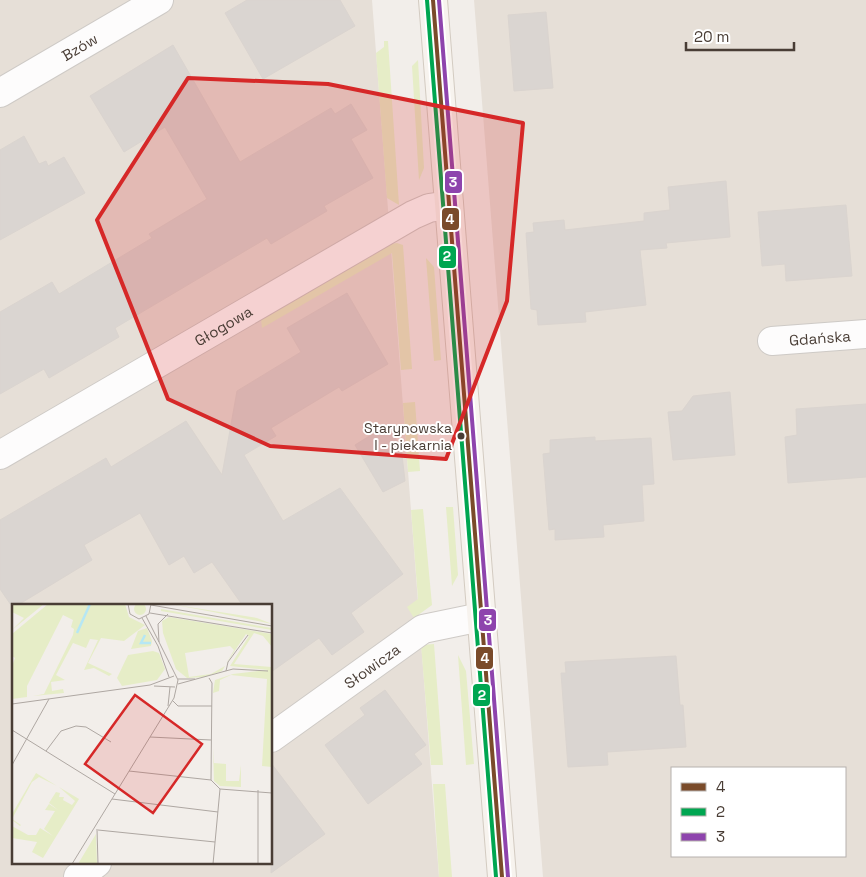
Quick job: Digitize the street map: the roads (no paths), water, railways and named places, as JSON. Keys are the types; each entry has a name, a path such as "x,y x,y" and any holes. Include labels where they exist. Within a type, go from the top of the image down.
{"street":[{"name":"Bzów","path":"0,93 160,0"},
{"path":"433,0 502,877"},
{"name":"Głogowa","path":"0,455 413,215 429,208 449,206"},
{"name":"Gdańska","path":"772,341 866,334"},
{"name":"Słowicza","path":"272,737 423,629 481,617"},
{"path":"78,877 96,864"}],"place":[{"name":"Starynowska I - piekarnia","path":"461,436"}]}
